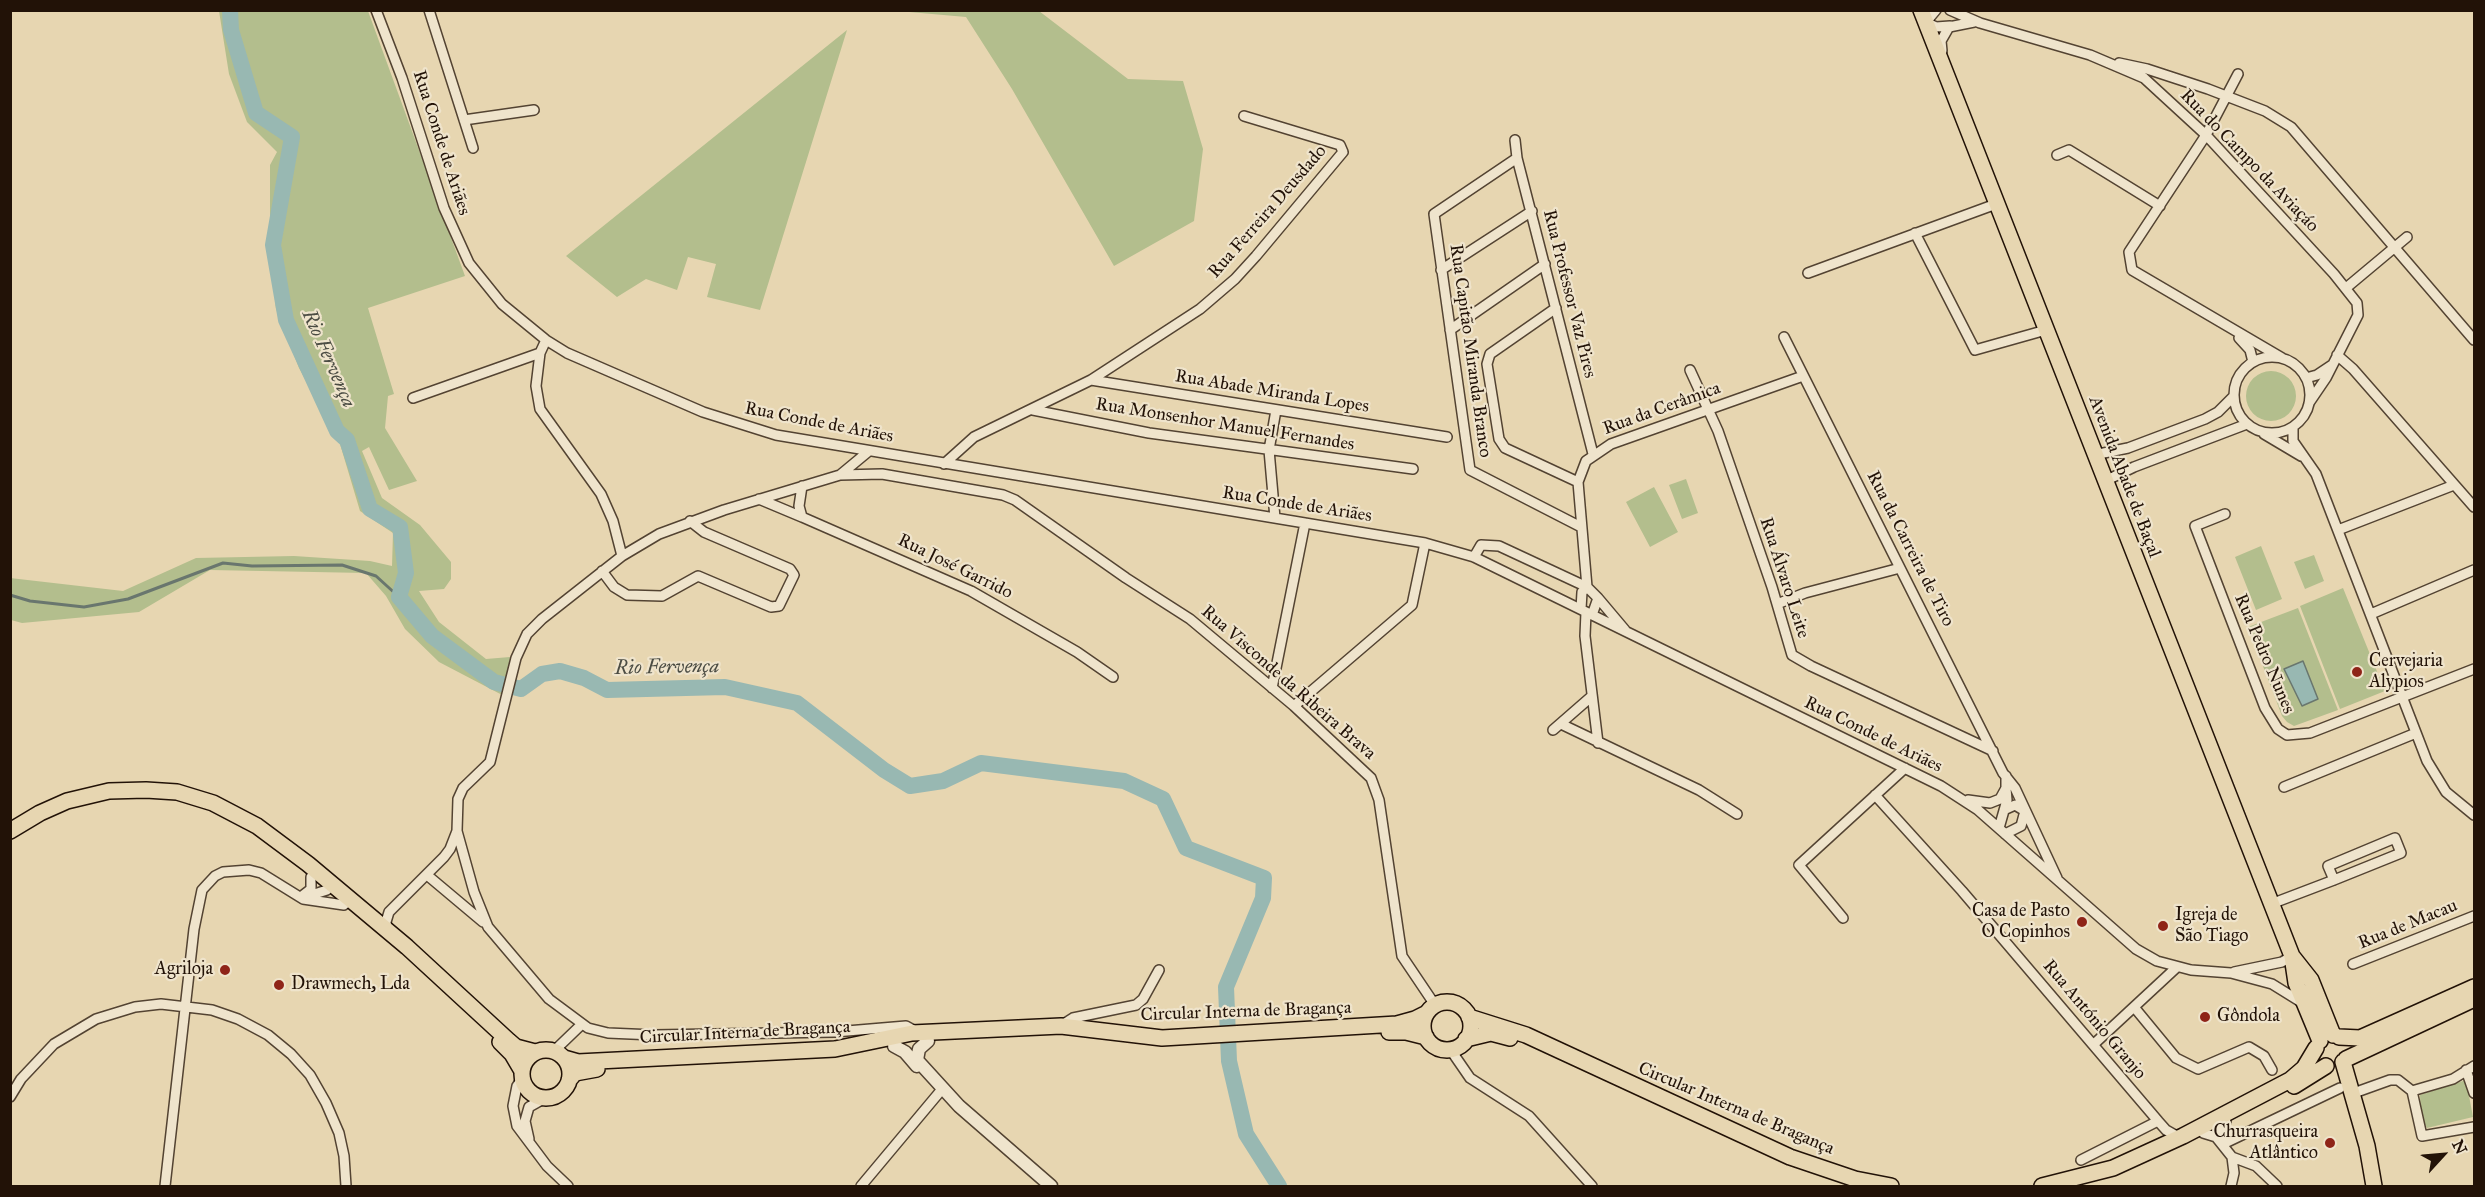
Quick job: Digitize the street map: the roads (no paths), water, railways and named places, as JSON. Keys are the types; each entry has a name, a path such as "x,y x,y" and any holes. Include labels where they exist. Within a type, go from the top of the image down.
{"main road":[{"name":"Avenida Abade de Baçal","path":"1928,14 1942,66 2292,957 2294,976 2305,1006 2327,1040 2347,1047 2337,1063 2358,1145 2365,1186"},
{"path":"10,831 52,807 95,793 128,790 177,792 220,806 257,826 363,910 516,1047 559,1055 570,1073 569,1080 560,1094 545,1098 530,1092 512,1054 497,1039 267,840 236,820 202,806 174,798 139,795 93,800 48,816 10,839"},
{"path":"327,891 342,896 386,935 407,947"},
{"name":"Avenida Abade de Baçal","path":"2292,957 2311,980 2327,1040 2318,1059 2337,1063"},
{"path":"2042,1186 2093,1174 2161,1147 2290,1080 2310,1062 2327,1040 2360,1038 2475,987"},
{"path":"2070,1186 2146,1162 2337,1063 2475,999"},
{"path":"1443,1002 1458,1005 1469,1017 1470,1024 1466,1039 1450,1049 1434,1046 1426,1037 1423,1025 1431,1009 1443,1002"},
{"name":"Circular Interna de Bragança","path":"569,1080 575,1073 589,1069 836,1058 894,1046 922,1037 1057,1034 1143,1044 1397,1024 1415,1019 1431,1009"},
{"name":"Circular Interna de Bragança","path":"1469,1017 1526,1035 1790,1157 1855,1179 1891,1186"},
{"name":"Circular Interna de Bragança","path":"559,1055 578,1062 835,1049 922,1037 1061,1026 1181,1040"},
{"name":"Circular Interna de Bragança","path":"1285,1034 1404,1032 1426,1037"},
{"name":"Circular Interna de Bragança","path":"1466,1039 1491,1033 1508,1038 1783,1160 1862,1186"},
{"path":"522,1075 524,1063 535,1052"},
{"name":"Avenida Abade de Baçal","path":"2345,1091 2367,1146 2374,1186"}],"street":[{"name":"Rua Conde de Ariães","path":"376,10 402,78 444,208 469,263 502,304 546,340 606,371 747,428 982,471 1425,543 1474,557 1568,602 1631,636 1905,768 1961,798 2136,949 2157,961 2177,967 2231,973 2279,987 2299,999 2305,1006"},
{"path":"429,10 473,148"},
{"path":"1942,27 1949,22 1949,10"},
{"name":"Rua do Campo da Aviaçáo","path":"1949,10 1980,23 2102,60 2144,78 2206,135 2346,288 2359,309 2337,355 2309,403"},
{"path":"1928,14 1942,27"},
{"path":"1942,27 1980,23"},
{"path":"1942,66 1941,41 1944,33 1955,24"},
{"path":"2102,60 2147,69 2208,89 2265,111 2291,127 2475,340"},
{"path":"2238,74 2206,135 2129,252 2132,270 2223,326 2291,362 2306,378 2309,386 2309,403 2306,413 2293,428 2283,432 2261,432"},
{"path":"464,120 534,110"},
{"name":"Rua Ferreira Deusdado","path":"944,464 974,437 1091,380 1182,322 1235,279 1343,152 1340,145 1244,116"},
{"name":"Rua Professor Vaz Pires","path":"1515,140 1517,158 1593,454"},
{"path":"2057,155 2069,150 2160,206"},
{"name":"Rua Capitão Miranda Branco","path":"1517,158 1434,214 1470,470 1581,527"},
{"path":"1808,273 1996,204"},
{"path":"1441,270 1532,211"},
{"path":"1915,233 1975,351 2046,330"},
{"path":"2346,288 2407,237"},
{"path":"1450,330 1545,264"},
{"path":"1556,308 1490,354 1487,364 1499,439 1505,448 1578,482 1585,589 1585,636 1599,743"},
{"path":"2223,326 2247,344 2253,362"},
{"name":"Rua da Carreira de Tiro","path":"1784,337 2060,884"},
{"path":"546,340 540,353 536,386 540,409 601,494 613,521 622,556"},
{"path":"413,398 540,353"},
{"path":"2337,355 2354,369 2475,507"},
{"path":"2282,358 2262,358 2253,362 2238,376 2234,396 2235,407 2247,424 2303,458"},
{"path":"2306,378 2317,375 2332,364"},
{"name":"Rua Álvaro Leite","path":"1690,370 1709,409 1777,604 1788,647 1796,659 1993,751"},
{"name":"Rua da Cerâmica","path":"1578,482 1586,461 1593,454 1611,444 1803,376"},
{"name":"Rua Abade Miranda Lopes","path":"1091,380 1447,437"},
{"path":"2094,455 2128,448 2205,418 2218,412 2234,396"},
{"name":"Rua Monsenhor Manuel Fernandes","path":"1033,410 1149,433 1413,469"},
{"path":"1275,518 1269,450 1276,410"},
{"path":"2105,481 2134,467 2247,424"},
{"path":"2293,428 2293,441 2316,474 2436,779 2446,792 2475,815"},
{"path":"840,475 869,451"},
{"path":"882,474 887,454"},
{"path":"978,490 982,471"},
{"name":"Rua Visconde da Ribeira Brava","path":"457,831 458,799 463,788 490,762 512,671 527,634 622,556 659,534 690,521 840,475 882,474 978,490 1003,495 1190,619 1294,706 1371,778 1379,800 1402,956 1431,1009"},
{"path":"1003,495 1004,474"},
{"path":"2338,530 2454,485"},
{"path":"802,486 799,506 802,516"},
{"name":"Rua José Garrido","path":"759,499 971,591 1077,652 1113,677"},
{"name":"Rua Pedro Nunes","path":"2225,514 2195,526 2265,708 2278,729 2287,735 2310,733 2475,669"},
{"path":"602,571 614,587 627,595 662,596 702,576 771,607 779,606 794,575 790,568 704,532 690,521"},
{"path":"1272,688 1305,522"},
{"path":"1294,706 1412,605 1425,543"},
{"path":"1474,557 1481,546 1499,546 1585,589 1598,598 1631,636"},
{"path":"1777,604 1805,593 1900,568"},
{"path":"2371,614 2475,570"},
{"path":"1568,602 1585,589"},
{"path":"1586,612 1598,598"},
{"path":"1592,696 1557,727 1599,743 1699,790 1737,814"},
{"path":"2284,787 2416,733"},
{"path":"1843,918 1799,865 1905,768"},
{"path":"2004,810 2015,805 2025,811 2021,826 2002,831 2006,776"},
{"path":"1961,798 1990,803 2000,799 2006,788"},
{"name":"Rua António Granjo","path":"1875,795 1962,891 2166,1130 2180,1138"},
{"path":"387,931 387,917 393,907 427,875 450,849 457,831"},
{"path":"457,831 474,892 488,927"},
{"path":"2271,904 2334,880 2401,853 2395,838 2328,866 2334,880"},
{"path":"165,1186 195,919 199,898 208,883 224,872 249,870 261,873 303,899 344,905"},
{"path":"427,875 453,894 488,927 549,999 581,1025 608,1033 654,1035 835,1032 906,1026 922,1037 916,1057 928,1073 959,1106 1051,1186"},
{"path":"297,895 302,896 309,892 311,877"},
{"path":"297,895 306,897 327,891"},
{"path":"363,910 376,912 393,907"},
{"name":"Rua de Macau","path":"2354,964 2475,916"},
{"name":"Rua Conde de Ariães","path":"2231,973 2282,963 2292,957"},
{"path":"2094,1044 2177,967"},
{"path":"1061,1026 1073,1018 1136,1005 1143,999 1159,970"},
{"path":"10,1097 39,1058 76,1029 96,1019 135,1007 187,1005 238,1019 268,1035 291,1054 310,1075 339,1133 346,1186"},
{"path":"2134,1007 2176,1059 2198,1068 2249,1047 2264,1056 2272,1070"},
{"path":"559,1055 581,1025"},
{"path":"894,1046 901,1049 918,1067 928,1073"},
{"path":"1450,1049 1470,1078 1529,1116 1592,1186"},
{"path":"2412,1091 2453,1079 2470,1068 2475,1093"},
{"path":"522,1075 517,1086 513,1111 517,1126 547,1166 568,1186"},
{"path":"2223,1144 2345,1091 2390,1080 2405,1083 2412,1091 2422,1136 2475,1127"},
{"path":"861,1186 943,1088"},
{"path":"530,1144 525,1121 528,1111 533,1103 545,1098"},
{"path":"2081,1160 2158,1121 2161,1147"},
{"path":"2223,1144 2221,1129 2226,1122"},
{"path":"2203,1133 2212,1135 2223,1144 2232,1157 2234,1173 2231,1186"},
{"path":"2232,1157 2256,1166 2277,1186"}],"water":[{"path":"2303,661 2318,699 2302,706 2284,669"}],"waterway":[{"name":"Rio Fervença","path":"230,10 231,30 256,113 292,137 273,245 286,320 337,431 347,440 370,509 400,527 406,573 399,597 432,636 494,682 521,689 542,674 560,671 584,678 607,690 725,687 797,703 884,770 910,786 943,781 981,763 1124,781 1163,799 1186,848 1264,878 1263,898 1226,987 1229,1061 1246,1134 1279,1186"},
{"path":"10,595 30,601 84,607 128,599 223,563 252,566 342,565 376,576 399,597"}],"place":[{"name":"Cervejaria Alypios","path":"2357,672"},
{"name":"Casa de Pasto O Copinhos","path":"2082,922"},
{"name":"Igreja de São Tiago","path":"2163,926"},
{"name":"Agriloja","path":"225,970"},
{"name":"Drawmech, Lda","path":"279,985"},
{"name":"Gôndola","path":"2205,1017"},
{"name":"Churrasqueira Atlântico","path":"2330,1143"}]}
